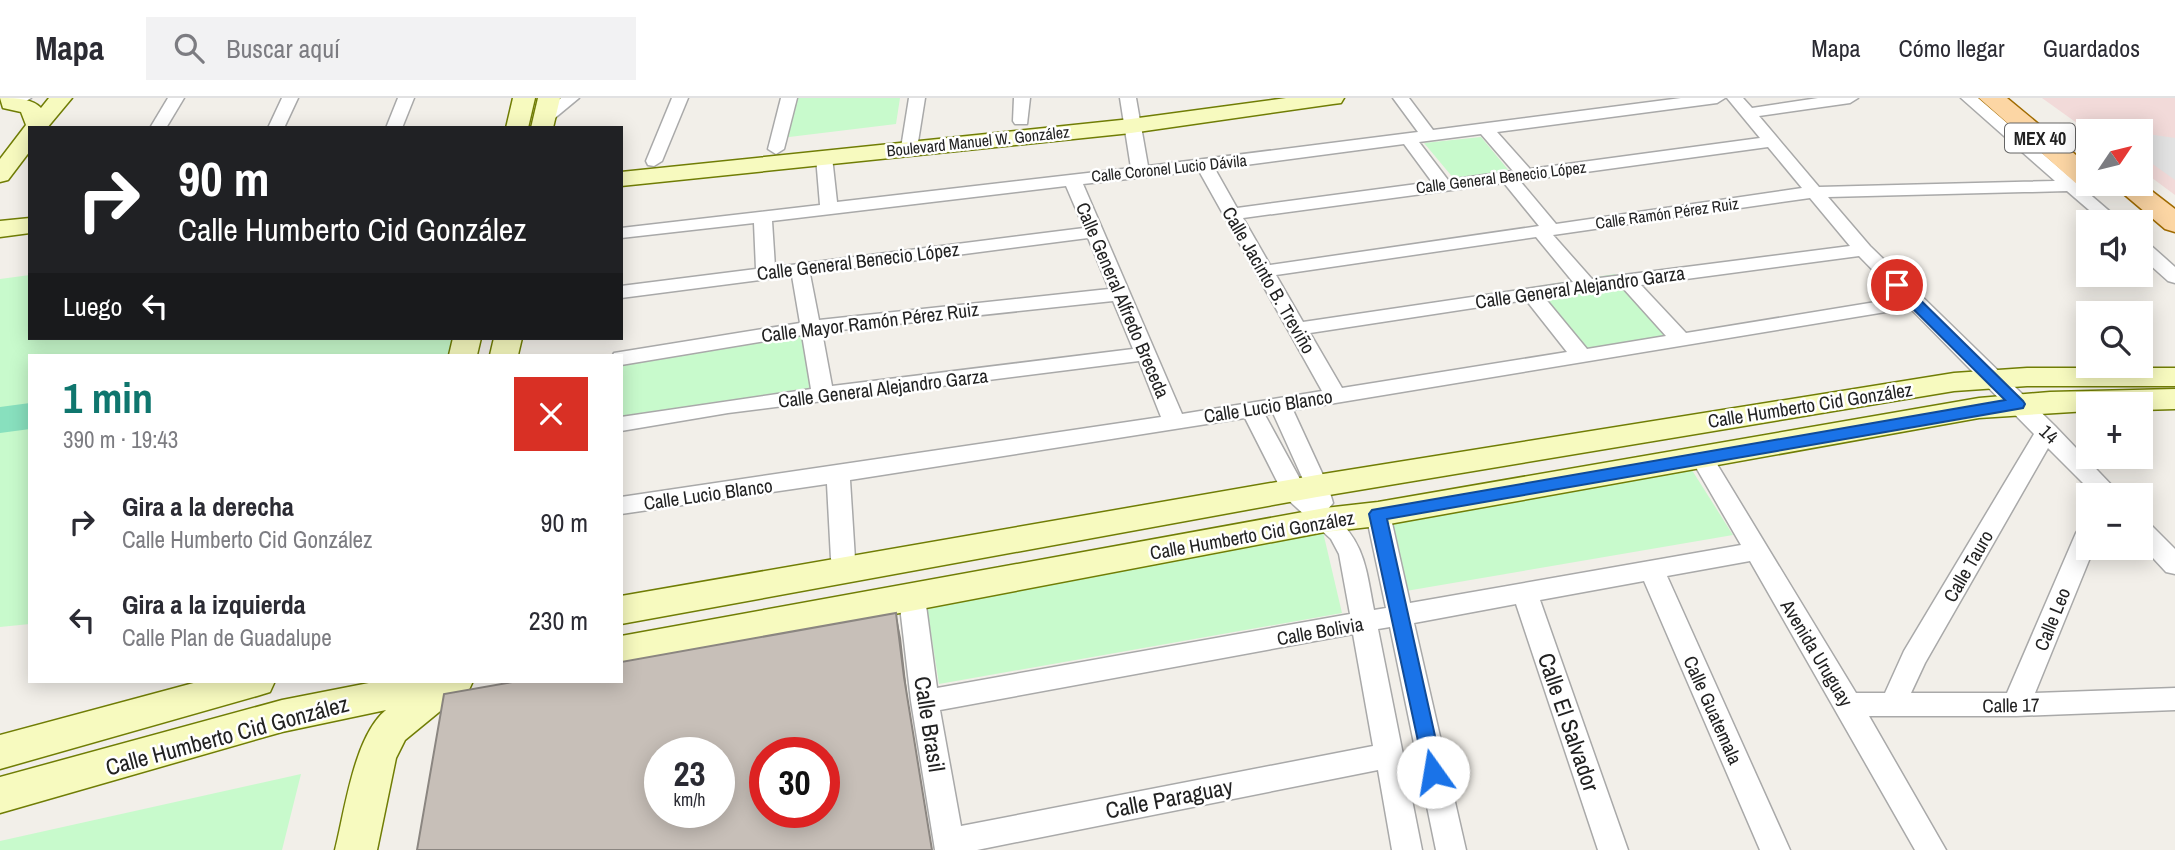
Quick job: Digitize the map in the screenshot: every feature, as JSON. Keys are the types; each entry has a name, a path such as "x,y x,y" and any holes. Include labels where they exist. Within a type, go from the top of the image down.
{"main road":[{"name":"MEX 40","path":"1992,98 2076,176"},
{"name":"MEX 40","path":"2018,98 2076,144"},
{"name":"MEX 40","path":"2102,196 2122,210"},
{"path":"2141,196 2175,223"},
{"name":"MEX 40","path":"2153,234 2175,252"}],"street":[{"path":"0,103 5,98 30,108 33,126"},
{"path":"13,98 23,98"},
{"path":"37,126 61,98"},
{"path":"159,126 176,98"},
{"path":"277,126 290,98"},
{"path":"395,126 406,98"},
{"path":"517,126 524,98"},
{"path":"545,115 571,98"},
{"path":"654,161 680,98"},
{"path":"776,149 789,98"},
{"path":"911,140 917,98"},
{"path":"1021,121 1022,98"},
{"name":"Boulevard Manuel W. González","path":"623,164 776,149 911,140 1226,98"},
{"name":"Boulevard Manuel W. González","path":"623,179 824,157 1021,121 1334,98"},
{"path":"1401,98 1429,136"},
{"name":"Calle Coronel Lucio Dávila","path":"623,233 1204,165 1717,98"},
{"path":"1741,105 1850,98"},
{"path":"1969,98 2076,177"},
{"name":"14","path":"1741,105 1863,250 2097,483"},
{"path":"1130,111 1140,171"},
{"path":"1486,129 1516,175 1546,230 1587,286"},
{"path":"0,175 28,138"},
{"path":"1408,138 1442,184"},
{"name":"Calle General Benecio López","path":"1231,214 1770,142"},
{"path":"824,157 829,209"},
{"name":"Calle Jacinto B. Treviño","path":"1204,165 1335,395"},
{"name":"Calle General Alfredo Breceda","path":"1072,179 1174,421"},
{"name":"Calle Ramón Pérez Ruiz","path":"1265,271 1814,192 2076,183"},
{"path":"763,217 766,272"},
{"path":"0,229 28,225"},
{"name":"Calle General Benecio López","path":"623,292 1094,232"},
{"path":"0,249 28,246"},
{"name":"Calle General Alejandro Garza","path":"1297,330 1531,293 1863,250"},
{"path":"2153,258 2175,277"},
{"path":"800,268 823,395"},
{"path":"1626,280 1681,340"},
{"path":"1531,293 1580,355"},
{"name":"Calle Mayor Ramón Pérez Ruiz","path":"623,358 811,327 1120,294"},
{"name":"Calle Lucio Blanco","path":"623,506 1174,421 1914,302"},
{"name":"Calle General Alejandro Garza","path":"623,424 728,406 1146,354"},
{"name":"Calle Humberto Cid González","path":"623,610 1305,489 1701,422 1990,378 2175,377"},
{"name":"Calle Humberto Cid González","path":"623,651 1325,520 1378,514 1979,408 2017,404 2175,399"},
{"path":"1279,404 1305,489"},
{"path":"1251,408 1325,520 1339,533 1351,553 1406,850"},
{"path":"1701,422 1714,455"},
{"name":"Calle Tauro","path":"1893,704 1913,659 2047,431"},
{"name":"Avenida Uruguay","path":"1714,455 1756,551 1848,704 1931,850"},
{"path":"838,474 842,559"},
{"path":"1378,514 1398,617 1451,850"},
{"path":"2153,542 2175,565"},
{"name":"Calle Bolivia","path":"925,701 1365,624 1756,551"},
{"name":"Calle Leo","path":"2016,705 2077,560"},
{"name":"Calle Guatemala","path":"1651,571 1775,850"},
{"name":"Calle El Salvador","path":"1525,594 1613,850"},
{"name":"Calle Brasil","path":"912,598 925,701 949,846"},
{"path":"0,752 250,683"},
{"name":"Calle Humberto Cid González","path":"0,795 367,690 434,683"},
{"path":"356,850 377,758 391,729 450,683"},
{"path":"367,690 391,729"},
{"name":"Calle 17","path":"1848,704 2016,705 2175,699"},
{"name":"Calle Paraguay","path":"949,846 1389,755"}],"shaded area":[{"path":"2042,98 2175,98 2175,195 2153,179 2153,119 2076,119 2076,122"},
{"path":"2153,135 2175,138 2175,180 2153,164"}],"green space":[{"path":"792,98 900,98 896,124 781,138"},
{"path":"1481,137 1510,172 1455,180 1424,143"},
{"path":"1615,274 1678,345 1591,359 1532,287"},
{"path":"28,275 28,340 454,340 450,354 28,354 28,624 0,627 0,279"},
{"path":"806,336 811,388 623,416 623,362"},
{"path":"28,403 28,429 0,433 0,407"},
{"path":"1690,467 1733,535 1406,591 1391,524"},
{"path":"1323,532 1342,613 939,684 926,602"},
{"path":"301,774 282,850 0,850 0,841"}],"building":[{"path":"896,613 932,850 417,850 444,694 507,683 623,683 623,662"}],"route":[{"path":"1433,772 1378,514 1979,408 2017,404 1897,285"}]}
